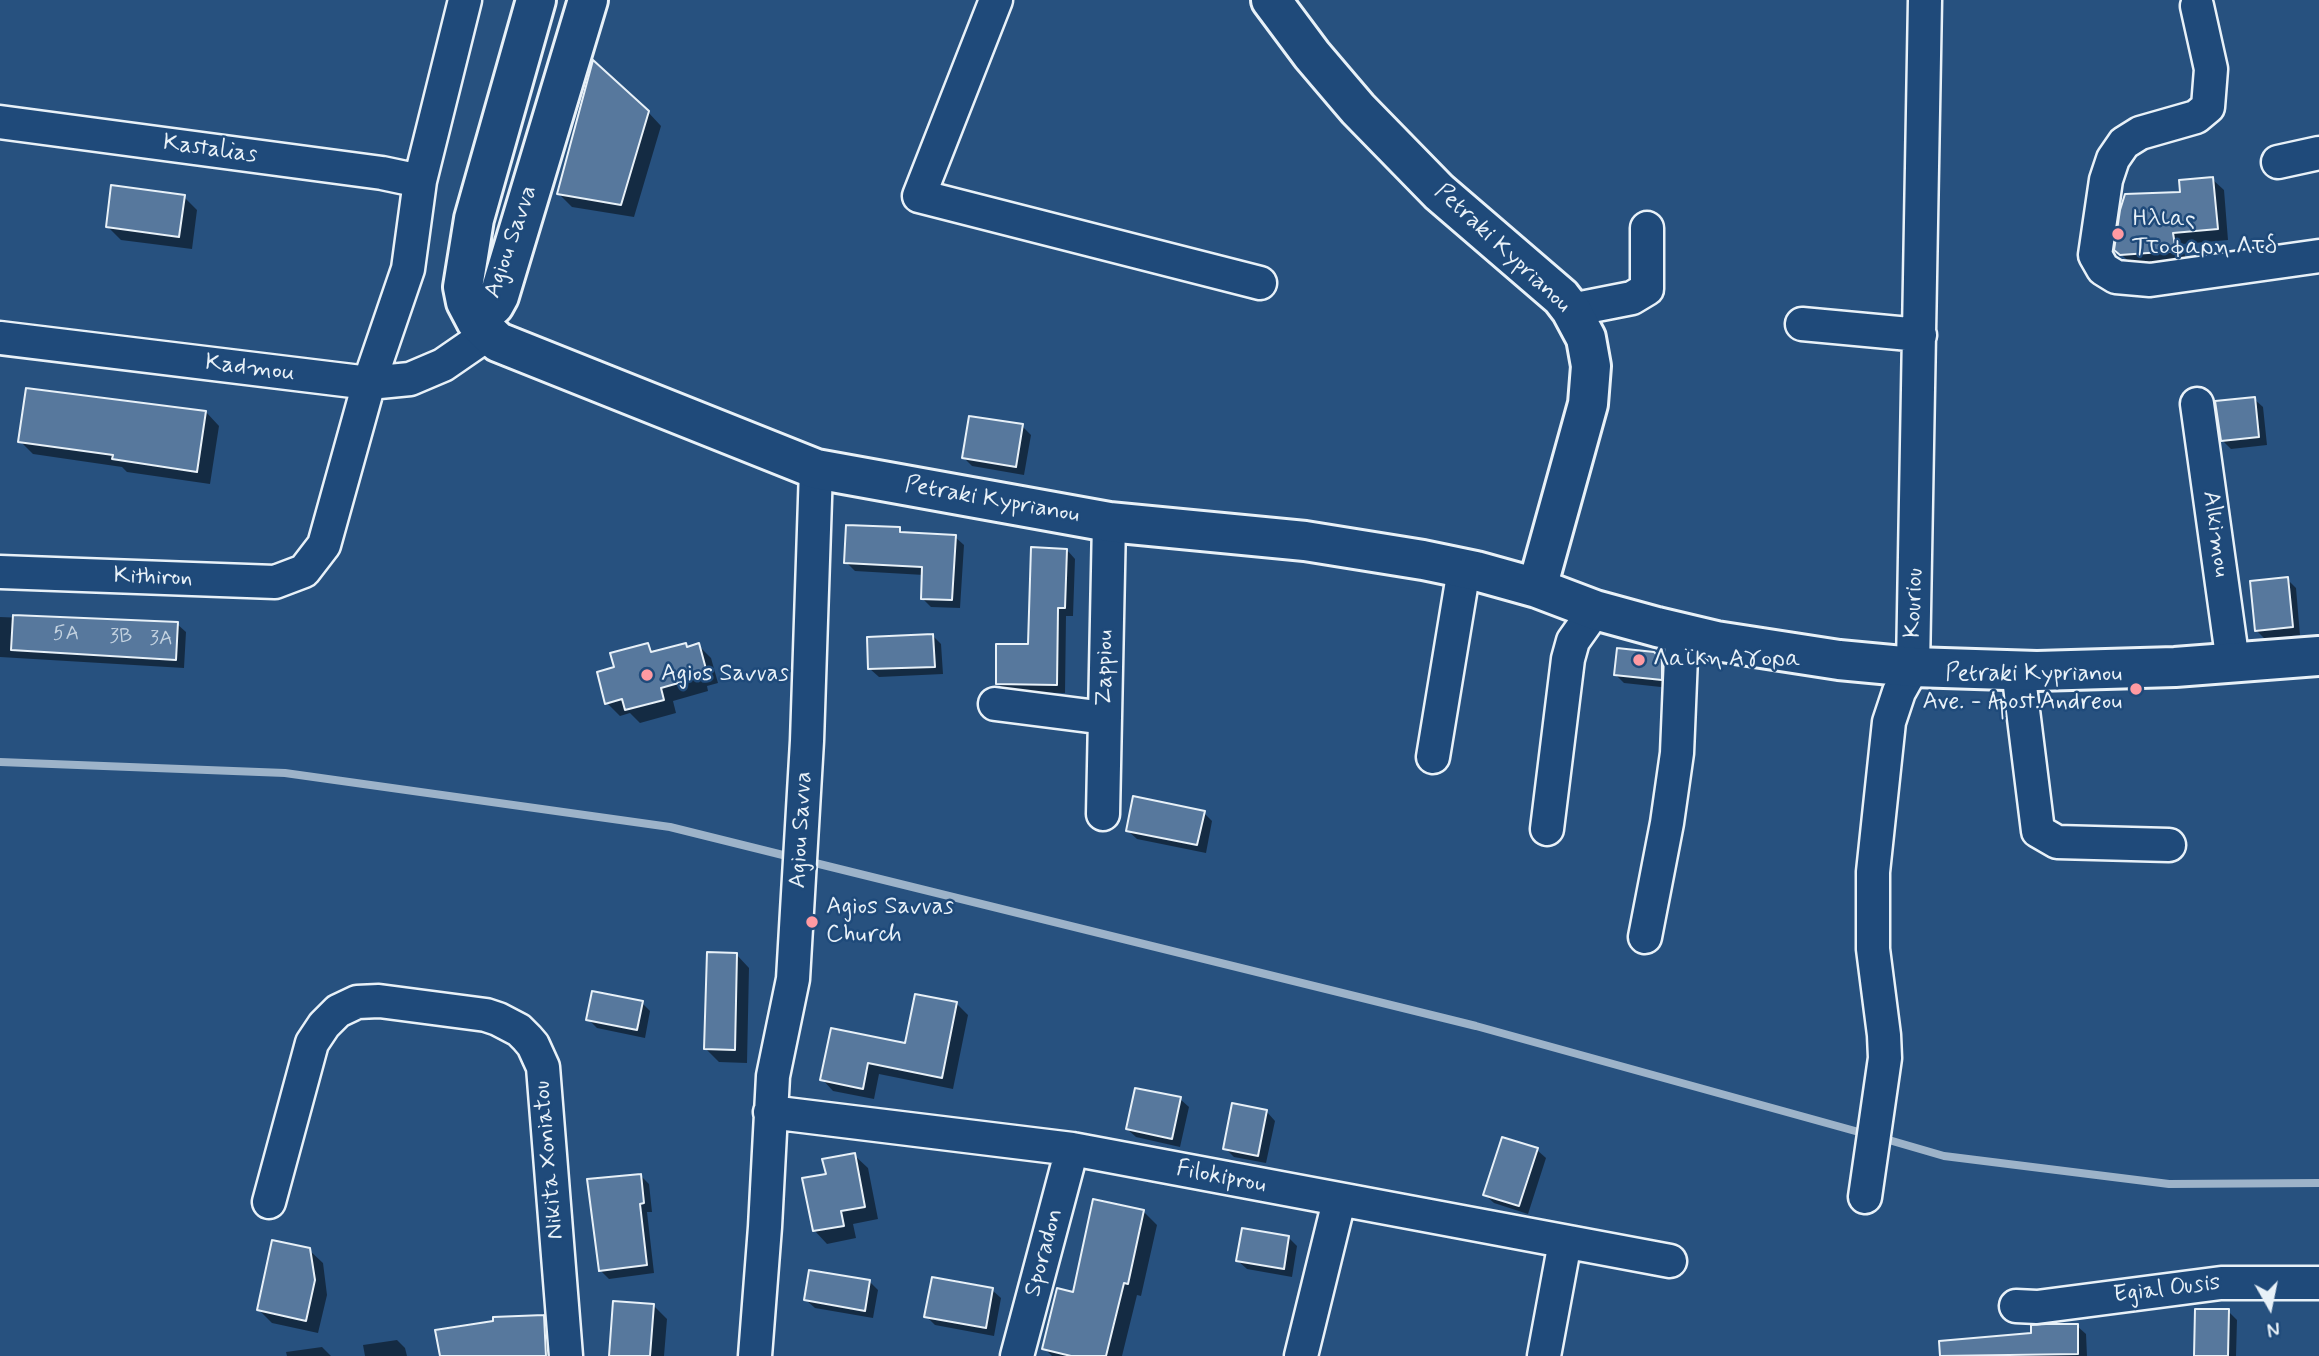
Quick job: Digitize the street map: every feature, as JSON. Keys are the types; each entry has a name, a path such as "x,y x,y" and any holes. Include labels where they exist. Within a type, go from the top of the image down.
{"main road":[{"name":"Agiou Savva","path":"482,328 466,302 463,287 474,219 536,0"},
{"name":"Agiou Savva","path":"482,328 499,296 588,0"},
{"name":"Petraki Kyprianou","path":"1270,0 1334,80 1410,162 1468,218 1556,292 1571,310 1586,338 1590,353 1590,386 1584,422 1537,589"},
{"name":"Petraki Kyprianou","path":"482,328 498,342 816,469 1108,522 1365,550 1464,569 1537,589 1595,610 1682,633 1782,652 1913,667 2018,670 2119,670 2319,660"}],"street":[{"path":"369,383 408,269 420,181 465,0"},
{"path":"996,0 919,196 1260,283"},
{"name":"Kouriou","path":"1865,1197 1884,1075 1884,1035 1873,949 1873,872 1889,722 1899,692 1913,667 1925,0"},
{"path":"2201,2 2211,69 2208,107 2196,117 2140,133 2124,143 2113,159 2106,180 2095,255 2103,269 2116,277 2150,280 2319,256"},
{"name":"Kastalias","path":"0,122 368,171 420,181"},
{"path":"2278,162 2319,153"},
{"path":"1571,310 1632,298 1647,289 1647,228"},
{"path":"1802,324 1920,335"},
{"name":"Kadmou","path":"0,338 369,383 410,379 443,365 482,328"},
{"name":"Kithiron","path":"0,572 275,582 304,571 324,545 369,383"},
{"name":"Alkimou","path":"2197,404 2233,663"},
{"name":"Agiou Savva","path":"755,1356 773,1076 793,979 807,741 816,469"},
{"name":"Zappiou","path":"1103,814 1108,522"},
{"path":"1433,757 1464,569"},
{"path":"1548,830 1567,659 1573,641 1595,610"},
{"path":"1645,937 1667,823 1677,752 1682,633"},
{"path":"2018,670 2038,831 2057,842 2169,845"},
{"path":"995,704 1105,719"},
{"name":"Nikita Xoniatou","path":"269,1202 312,1043 338,1011 349,1004 379,1001 486,1015 498,1019 519,1030 527,1038 533,1045 542,1068 566,1356"},
{"name":"Filokiprou","path":"770,1112 1072,1149 1671,1261"},
{"name":"Sporadon","path":"1017,1356 1072,1149"},
{"path":"1301,1356 1339,1201"},
{"path":"1544,1356 1565,1242"},
{"name":"Egial Ousis","path":"2016,1306 2036,1307 2221,1283 2319,1283"}],"building":[{"path":"593,60 649,111 621,205 557,194"},
{"path":"2213,177 2218,229 2173,233 2176,251 2120,255 2114,250 2125,194 2180,192 2179,180"},
{"path":"111,185 185,195 179,237 106,227"},
{"path":"26,388 206,411 197,472 112,459 113,455 18,442"},
{"path":"2255,397 2259,437 2221,441 2215,401"},
{"path":"969,416 1023,424 1016,467 962,458"},
{"path":"846,525 900,527 900,532 956,535 952,600 921,599 922,567 844,563"},
{"path":"1031,547 1067,549 1065,608 1058,608 1057,685 996,684 996,644 1028,644"},
{"path":"2288,577 2293,627 2255,631 2250,581"},
{"path":"13,615 178,622 176,660 11,650"},
{"path":"933,634 935,667 868,669 867,637"},
{"name":"Agios Savvas","path":"648,643 651,652 686,643 687,647 699,643 706,669 695,673 696,678 661,688 664,700 625,710 622,699 605,704 597,672 614,667 610,653"},
{"name":"Λαϊκη Αγορα","path":"1617,648 1654,652 1662,660 1662,680 1614,675"},
{"path":"1133,796 1205,811 1197,845 1126,831"},
{"path":"707,952 737,953 735,1050 704,1049"},
{"path":"592,991 643,1001 637,1030 586,1020"},
{"path":"915,994 957,1002 942,1078 868,1063 863,1089 820,1080 831,1028 905,1043"},
{"path":"1135,1088 1181,1097 1172,1139 1126,1129"},
{"path":"1232,1103 1267,1110 1258,1156 1223,1149"},
{"path":"1502,1137 1538,1148 1519,1206 1483,1195"},
{"path":"855,1153 865,1207 841,1211 844,1226 813,1231 802,1178 826,1174 822,1159"},
{"path":"641,1174 644,1203 640,1204 647,1265 599,1271 587,1179"},
{"path":"1093,1199 1144,1210 1128,1284 1124,1283 1106,1356 1071,1356 1042,1349 1057,1288 1073,1292"},
{"path":"1242,1228 1289,1236 1284,1269 1236,1261"},
{"path":"272,1240 310,1248 315,1280 306,1321 257,1310"},
{"path":"809,1270 870,1280 865,1311 804,1300"},
{"path":"932,1277 993,1288 986,1328 924,1317"},
{"path":"613,1301 654,1304 650,1356 609,1356"},
{"path":"2195,1309 2229,1309 2228,1356 2194,1356"},
{"path":"544,1315 546,1356 440,1356 435,1330 493,1321 493,1317"},
{"path":"2078,1324 2078,1354 1940,1356 1939,1341 2031,1333 2031,1325"}],"waterway":[{"path":"0,762 285,773 670,827 795,858"},
{"path":"807,861 1476,1026 1866,1134"},
{"path":"1882,1138 1944,1156 2169,1184 2319,1183"}],"place":[{"name":"Ηλιας Ττοφαρη Λτδ","path":"2118,234"},
{"name":"Λαϊκη Αγορα","path":"1639,660"},
{"name":"Agios Savvas","path":"647,675"},
{"name":"Petraki Kyprianou Ave. - Apost.Andreou","path":"2136,689"},
{"name":"Agios Savvas Church","path":"812,922"}]}
